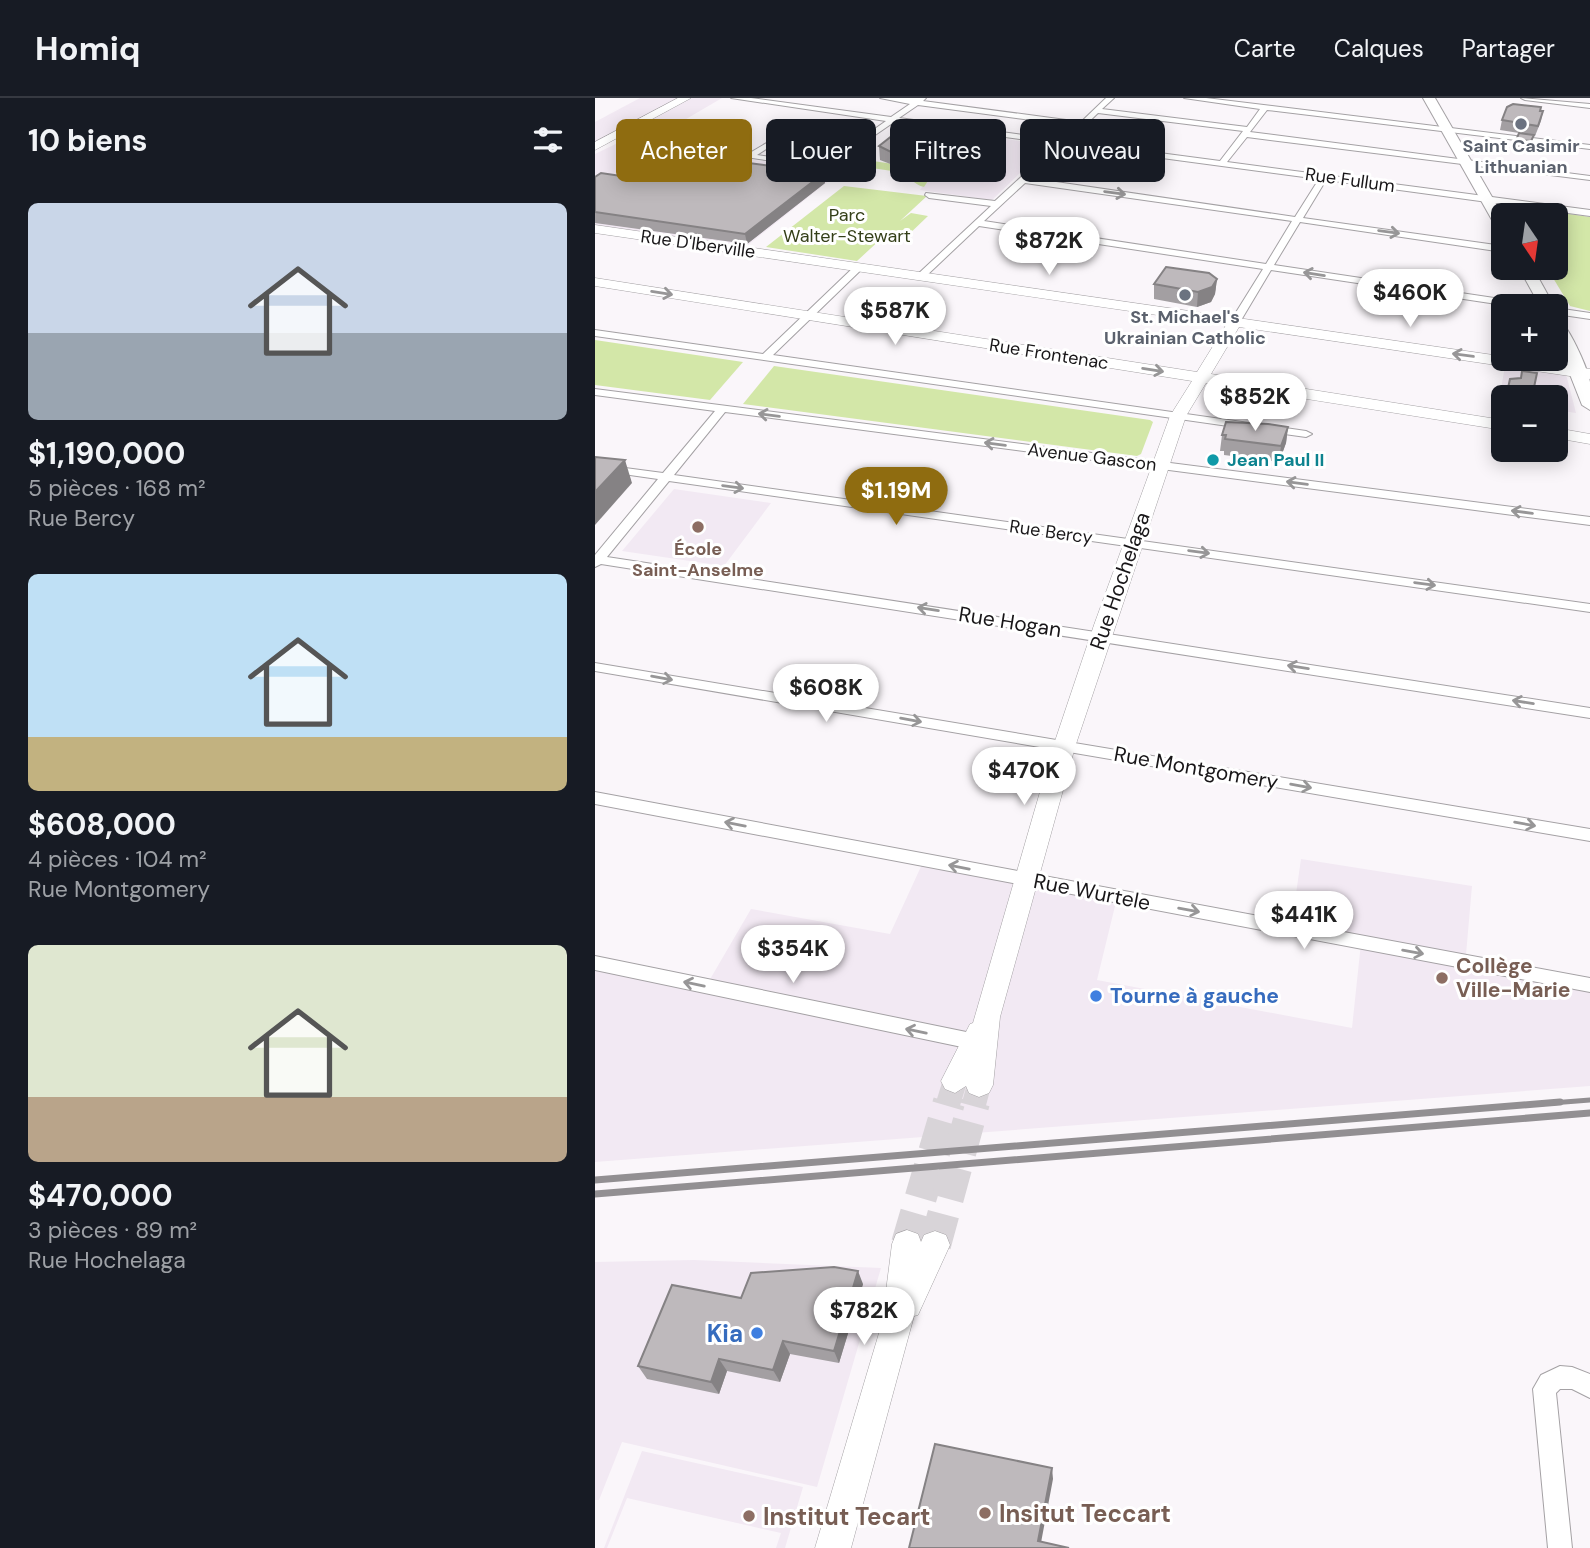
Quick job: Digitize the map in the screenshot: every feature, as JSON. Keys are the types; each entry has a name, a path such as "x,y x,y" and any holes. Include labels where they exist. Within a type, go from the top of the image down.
{"main road":[{"path":"595,147 685,98"},
{"path":"1429,98 1491,206"},
{"name":"Rue D'Iberville","path":"595,229 1585,373"},
{"name":"Rue Frontenac","path":"597,284 1491,423"},
{"name":"Rue Hochelaga","path":"967,1083 1064,747 1132,543 1178,416 1234,322"},
{"path":"1568,344 1585,373 1590,405"},
{"path":"1568,435 1590,439"},
{"path":"833,1548 921,1244"}],"street":[{"name":"Rue Fullum","path":"735,98 892,119"},
{"path":"884,98 919,100 1047,119"},
{"path":"1087,119 1110,98"},
{"path":"1188,98 1590,147"},
{"path":"1525,98 1590,106"},
{"path":"892,119 919,100"},
{"path":"1222,163 1265,108"},
{"path":"1097,111 1590,178"},
{"name":"Rue Fullum","path":"1165,155 1590,213"},
{"name":"Rue Hochelaga","path":"1234,322 1324,177"},
{"path":"921,276 1021,182"},
{"path":"1037,182 1491,247"},
{"path":"929,195 997,204"},
{"path":"977,223 1491,301"},
{"path":"765,357 859,267"},
{"path":"1568,313 1590,317"},
{"path":"595,333 1305,435"},
{"name":"Avenue Gascon","path":"595,392 1590,521"},
{"path":"596,560 721,410"},
{"name":"Rue Bercy","path":"595,467 1590,608"},
{"name":"Rue Hogan","path":"596,560 1590,713"},
{"name":"Rue Montgomery","path":"595,667 1590,835"},
{"name":"Rue Wurtele","path":"595,798 1590,985"},
{"path":"595,963 979,1042"},
{"path":"1560,1548 1544,1389 1549,1381 1558,1377 1580,1380 1590,1387"}],"shaded area":[{"path":"640,98 722,98 686,119 616,119 616,135 595,146 595,122"},
{"path":"1006,139 1020,141 1020,173 992,200 920,190 926,182 1006,182"},
{"path":"616,144 616,182 752,182 752,159 766,161 766,182 827,182 743,249 595,226 595,154"},
{"path":"1504,371 1566,374 1576,413 1568,412 1568,385 1502,385"},
{"name":"École Saint-Anselme","path":"674,489 771,503 724,566 622,551"},
{"path":"1301,859 1472,886 1465,966 1590,990 1590,1086 595,1162 595,961 709,981 751,909 890,934 924,860 1116,902 1097,980 1352,1028 1361,943 1291,929"},
{"path":"694,1260 881,1268 817,1487 622,1442 599,1500 595,1500 595,1262"},
{"name":"Institut Tecart","path":"642,1451 803,1487 785,1548 776,1548 781,1533 627,1498 607,1548 604,1548"}],"green space":[{"path":"876,161 890,163 890,171 876,169"},
{"path":"915,182 927,182 924,187"},
{"name":"Parc Walter-Stewart","path":"844,186 927,196 900,221 911,213 928,216 904,239 883,237 857,261 766,247"},
{"path":"1568,214 1590,217 1590,311 1570,306 1568,294 1563,294 1554,280 1568,280"},
{"path":"595,340 743,362 710,400 595,385"},
{"path":"774,366 1153,422 1141,454 1137,456 743,404"}],"building":[{"path":"1513,104 1541,107 1540,111 1543,111 1538,126 1502,120 1507,107"},
{"path":"1519,133 1534,135 1531,141 1516,140"},
{"path":"890,137 890,152 879,146"},
{"path":"752,164 766,165 766,182 812,182 745,234 595,212 595,177 601,173 616,175 616,182 752,182"},
{"path":"1166,267 1209,273 1217,279 1212,287 1198,292 1154,284"},
{"path":"1522,371 1537,373 1534,385 1509,385 1510,379 1521,378"},
{"path":"1226,422 1288,427 1281,446 1225,439 1226,435 1222,435"},
{"path":"595,457 625,460 595,492"},
{"name":"Kia","path":"834,1267 858,1271 834,1351 783,1341 773,1370 719,1359 711,1382 638,1366 672,1285 741,1298 751,1273"},
{"name":"Insitut Teccart","path":"935,1444 1052,1468 1038,1541 1069,1548 909,1548"}],"tunnel":[{"path":"948,1104 955,1081"},
{"path":"974,1104 979,1085"},
{"path":"907,1244 949,1102"},
{"path":"935,1245 974,1102"}],"railway":[{"path":"1539,1104 1590,1100"},
{"path":"595,1180 1560,1102"},
{"path":"595,1194 1590,1113"}],"place":[{"name":"Saint Casimir Lithuanian","path":"1521,124"},
{"name":"St. Michael's Ukrainian Catholic","path":"1185,295"},
{"name":"Jean Paul II","path":"1213,460"},
{"name":"École Saint-Anselme","path":"698,527"},
{"name":"Collège Ville-Marie","path":"1442,978"},
{"name":"Tourne à gauche","path":"1096,996"},
{"name":"Kia","path":"757,1333"},
{"name":"Insitut Teccart","path":"985,1513"},
{"name":"Institut Tecart","path":"749,1516"}]}
